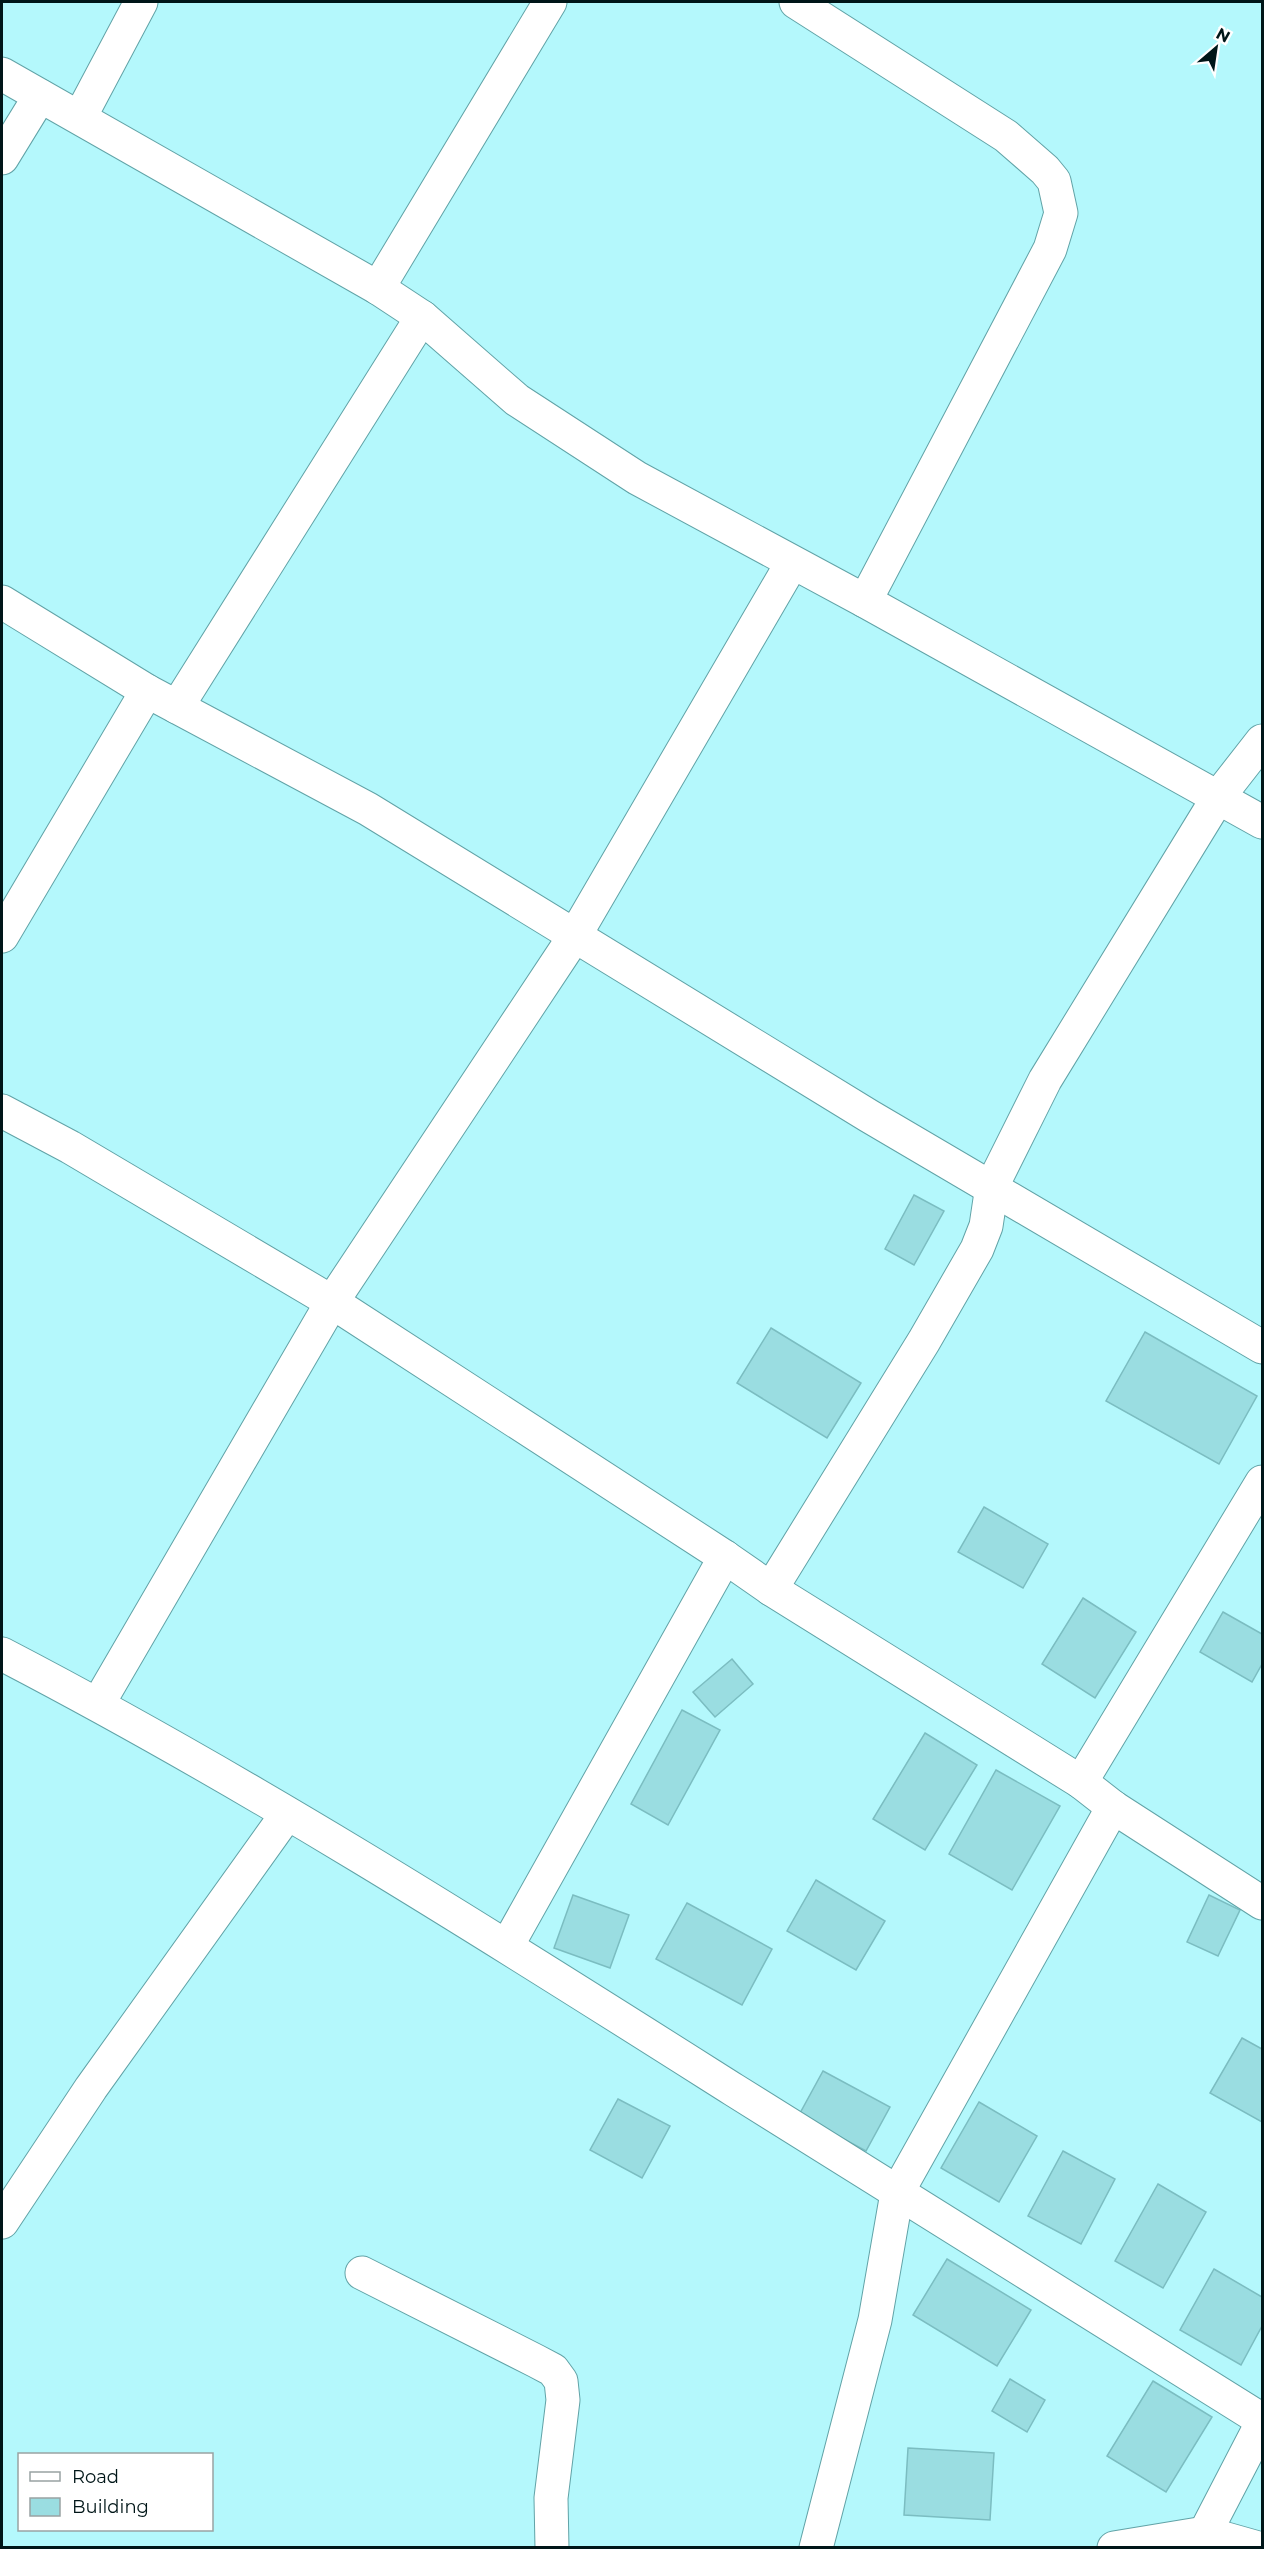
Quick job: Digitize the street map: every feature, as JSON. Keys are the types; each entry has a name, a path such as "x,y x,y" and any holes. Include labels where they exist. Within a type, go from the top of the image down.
{"street":[{"path":"80,117 141,2"},
{"path":"378,288 550,2"},
{"path":"796,2 1005,136 1046,170 1054,182 1061,213 1050,249 865,601"},
{"path":"2,74 378,288 422,317 517,400 637,478 865,601 1263,822"},
{"path":"2,158 40,96"},
{"path":"177,707 422,317"},
{"path":"98,1704 332,1302 574,937 792,563"},
{"path":"2,602 147,691 368,809 869,1116 992,1186 1263,1347"},
{"path":"2,936 147,691"},
{"path":"771,1589 924,1341 977,1249 986,1226 992,1186 1045,1080 1219,796 1263,741"},
{"path":"2,1111 70,1147 332,1302 771,1589 1082,1782 1113,1807 1263,1904"},
{"path":"1082,1782 1263,1482"},
{"path":"507,1946 725,1557"},
{"path":"2,1654 98,1704 507,1946 1263,2422 1205,2533"},
{"path":"816,2547 875,2320 897,2193 1113,1807"},
{"path":"2,2222 91,2088 287,1814"},
{"path":"362,2273 553,2370 561,2381 563,2400 551,2498 552,2547"},
{"path":"1114,2547 1205,2533 1258,2547"}],"building":[{"path":"914,1195 944,1211 914,1265 885,1249"},
{"path":"771,1328 861,1383 827,1438 737,1383"},
{"path":"1145,1332 1257,1396 1219,1464 1106,1401"},
{"path":"984,1507 1048,1544 1023,1588 958,1552"},
{"path":"1083,1598 1136,1632 1095,1698 1042,1664"},
{"path":"1223,1612 1262,1634 1262,1664 1252,1682 1200,1652"},
{"path":"732,1659 753,1684 715,1717 693,1692"},
{"path":"682,1710 720,1730 668,1825 631,1804"},
{"path":"925,1733 977,1765 925,1850 873,1819"},
{"path":"996,1770 1060,1806 1012,1890 949,1854"},
{"path":"816,1880 885,1921 856,1970 787,1931"},
{"path":"573,1895 629,1915 610,1968 554,1948"},
{"path":"1209,1895 1240,1910 1218,1956 1187,1942"},
{"path":"687,1903 772,1949 742,2005 656,1959"},
{"path":"1242,2038 1262,2049 1262,2122 1210,2093"},
{"path":"823,2071 890,2107 866,2151 799,2115"},
{"path":"618,2099 670,2126 642,2178 590,2150"},
{"path":"979,2102 1037,2136 999,2202 941,2168"},
{"path":"1063,2151 1115,2179 1081,2244 1028,2216"},
{"path":"1158,2184 1206,2212 1163,2288 1115,2261"},
{"path":"947,2259 1031,2310 997,2366 913,2315"},
{"path":"1214,2269 1262,2297 1262,2326 1241,2365 1180,2330"},
{"path":"1010,2379 1045,2400 1027,2432 992,2411"},
{"path":"1153,2381 1212,2417 1166,2492 1107,2456"},
{"path":"908,2448 994,2453 990,2520 904,2515"}]}
